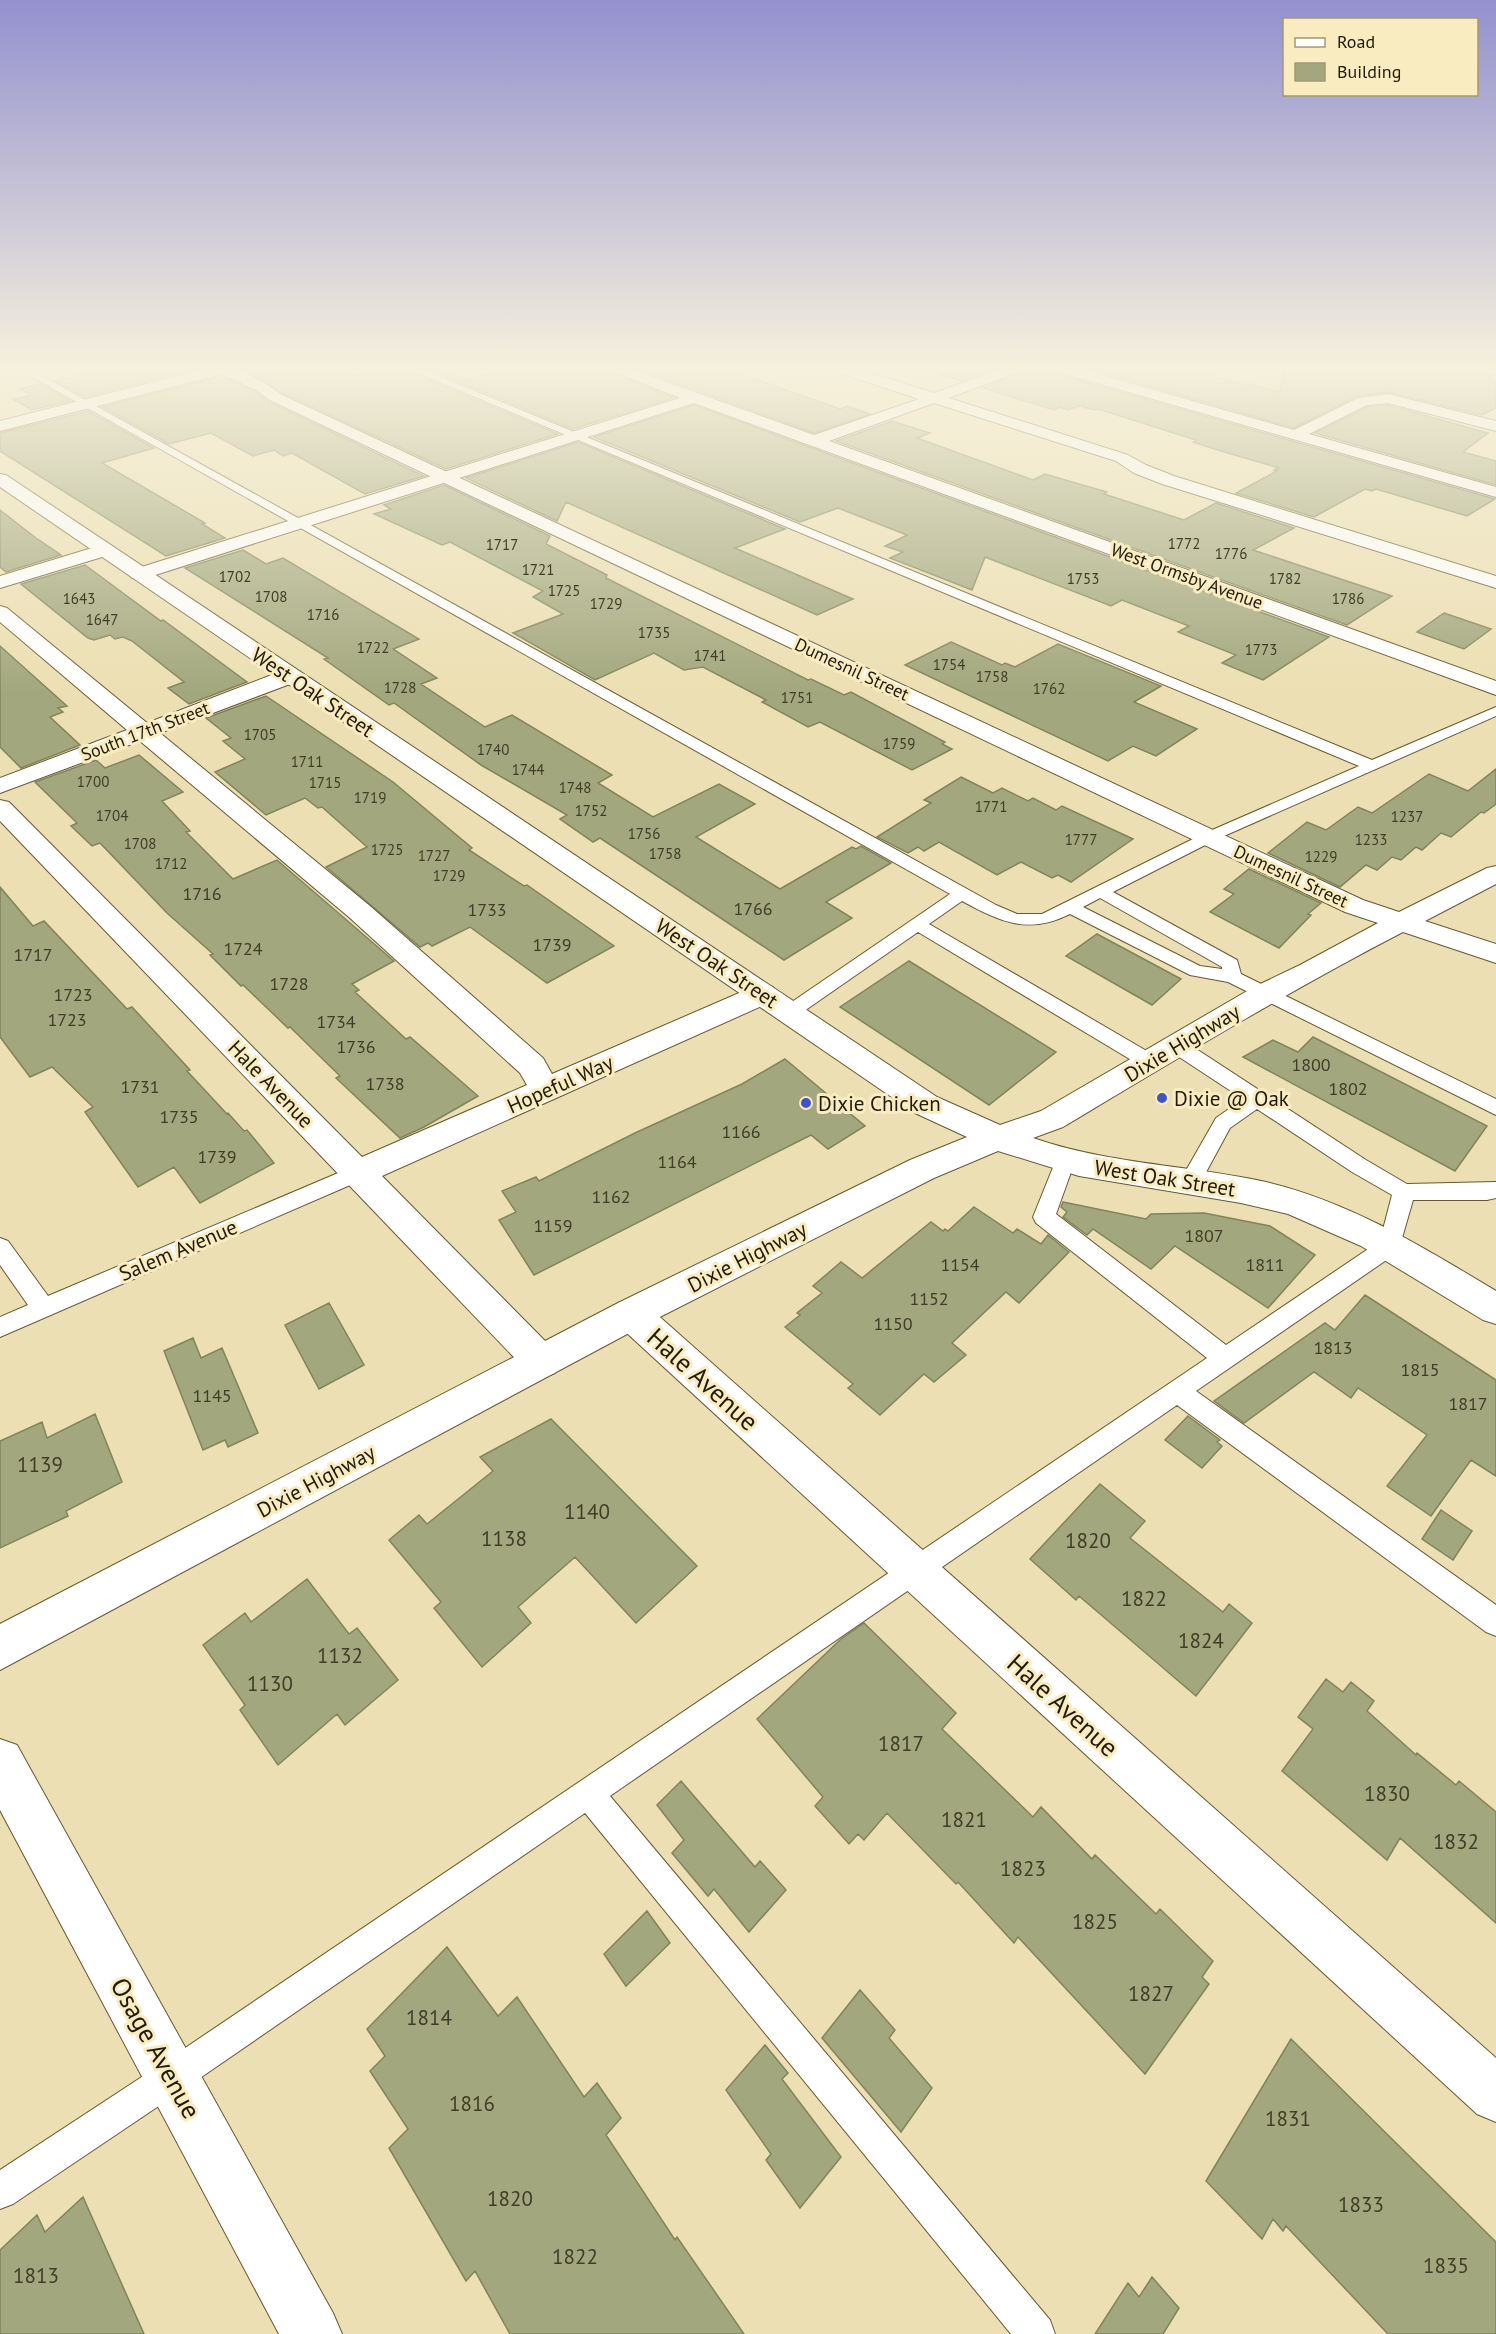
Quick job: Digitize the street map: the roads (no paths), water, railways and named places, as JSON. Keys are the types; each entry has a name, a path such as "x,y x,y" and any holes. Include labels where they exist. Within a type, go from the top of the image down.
{"street":[{"name":"Dumesnil Street","path":"439,475 1354,906 1496,954"},
{"path":"139,574 455,475"},
{"name":"West Ormsby Avenue","path":"907,475 1496,688"},
{"path":"1155,475 1496,582"},
{"path":"1436,475 1496,492"},
{"name":"West Oak Street","path":"0,479 926,1105 997,1138 1065,1161 1151,1177 1235,1188 1296,1204 1352,1226 1496,1309"},
{"path":"0,582 105,550"},
{"path":"0,612 360,912 524,1058 532,1066 545,1091"},
{"name":"South 17th Street","path":"0,786 290,676"},
{"name":"Hale Avenue","path":"0,807 542,1362"},
{"name":"Dixie Highway","path":"0,1648 631,1314 922,1169 997,1138 1052,1119 1264,994 1496,874"},
{"name":"Hopeful Way","path":"357,1173 763,994"},
{"name":"Hale Avenue","path":"631,1314 1496,2095"},
{"name":"Osage Avenue","path":"0,1762 312,2334"}],"lane":[{"path":"213,475 1005,917 1024,922 1046,919 1209,837 1496,711"},
{"path":"668,475 1371,765"},
{"path":"1101,892 1231,970 1264,994 1496,1108"},
{"path":"790,1012 962,893"},
{"path":"1070,907 1196,971 1231,970"},
{"path":"917,924 1164,1054 1257,1099 1359,1166 1404,1192 1487,1192 1496,1190"},
{"path":"1191,1181 1223,1123 1257,1099"},
{"path":"1065,1161 1044,1217 1225,1358"},
{"name":"Salem Avenue","path":"0,1327 357,1173"},
{"path":"0,2191 1390,1246 1404,1192"},
{"path":"0,1247 43,1308"},
{"path":"1177,1391 1496,1622"},
{"path":"588,1793 1036,2334"}],"place":[{"name":"Dixie @ Oak","path":"1162,1098"},
{"name":"Dixie Chicken","path":"806,1103"}]}
